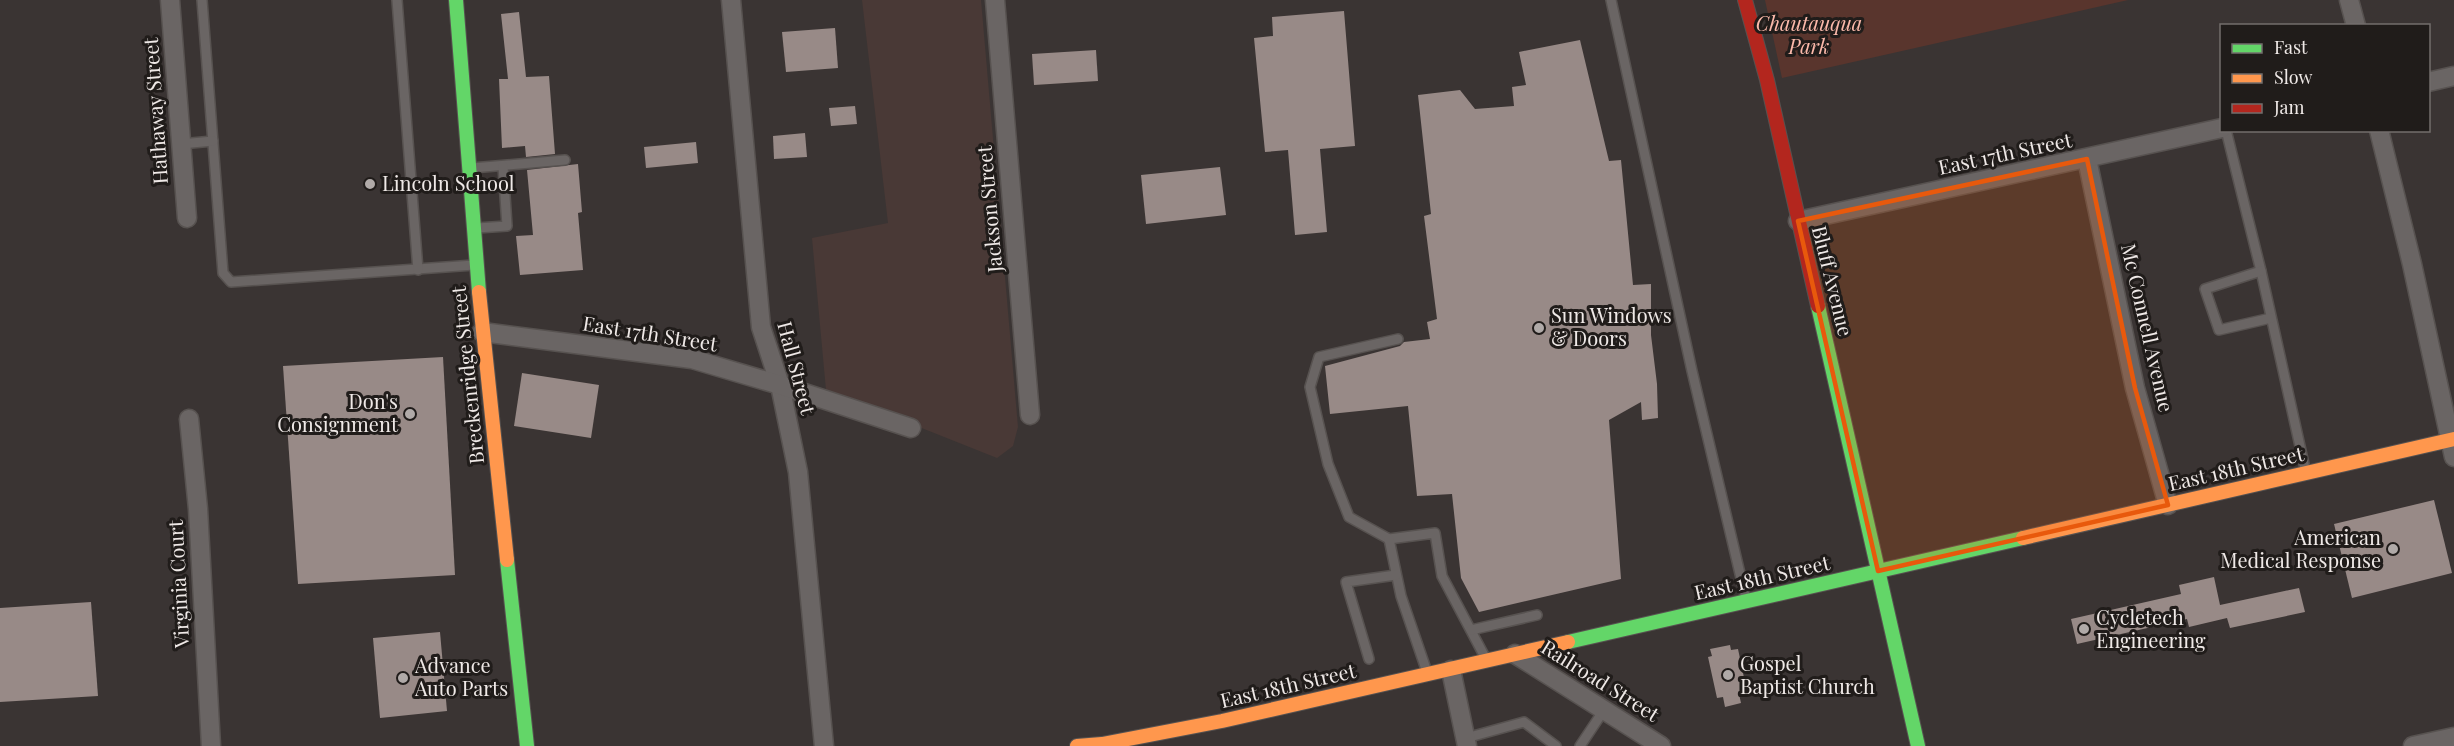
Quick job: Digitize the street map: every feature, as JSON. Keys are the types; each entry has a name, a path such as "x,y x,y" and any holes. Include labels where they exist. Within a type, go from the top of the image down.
{"street":[{"name":"Hathaway Street","path":"171,0 187,218"},
{"name":"Breckenridge Street","path":"456,0 482,332 527,746"},
{"name":"Hall Street","path":"731,0 761,327 780,385 798,472 824,746"},
{"name":"Jackson Street","path":"995,0 1030,415"},
{"name":"Bluff Avenue","path":"1745,0 1767,80 1842,403 1918,746"},
{"path":"2349,0 2355,24"},
{"path":"2430,82 2454,76"},
{"name":"East 17th Street","path":"1798,221 2220,128"},
{"path":"2379,132 2453,445"},
{"name":"Mc Connell Avenue","path":"2087,159 2135,388 2168,505"},
{"name":"East 17th Street","path":"482,332 692,359 911,428"},
{"name":"Virginia Court","path":"189,419 198,509 211,746"},
{"name":"East 18th Street","path":"1077,746 1102,745 1222,721 2306,473 2453,445"},
{"name":"Railroad Street","path":"1515,654 1661,746"},
{"path":"1451,670 1466,742"},
{"path":"2413,746 2454,737"}],"lane":[{"path":"202,0 223,273 231,282 476,265"},
{"path":"397,0 418,270"},
{"path":"1611,0 1692,371 1747,601"},
{"path":"2226,132 2261,271 2306,473"},
{"path":"181,144 213,141"},
{"path":"469,168 565,160"},
{"path":"474,228 507,226 503,166"},
{"path":"2261,271 2205,289 2219,330 2271,318"},
{"path":"1398,339 1319,357 1310,387 1328,464 1349,517 1389,539 1435,533 1442,576 1487,661"},
{"path":"1389,539 1401,596 1428,675"},
{"path":"1369,659 1346,582 1396,575"},
{"path":"1471,630 1537,615"},
{"path":"1580,746 1604,710"},
{"path":"1466,742 1524,722 1556,746"}],"highlighted area":[{"path":"2087,159 2135,388 2168,505 1878,571 1798,221"}],"shaded area":[{"path":"862,0 981,0 1018,427 1013,446 997,458 826,390 812,238 888,223"}],"green space":[{"name":"Chautauqua Park","path":"1765,0 2128,0 1782,78"}],"building":[{"path":"1344,11 1355,146 1320,149 1327,232 1295,235 1288,150 1265,152 1254,38 1273,36 1272,17"},
{"path":"519,12 526,77 549,76 555,154 526,157 525,146 502,148 499,79 508,79 501,14"},
{"path":"835,28 838,68 786,72 782,32"},
{"name":"Sun Windows & Doors","path":"1580,40 1609,161 1621,160 1633,285 1651,284 1651,335 1657,384 1658,418 1642,420 1641,402 1609,420 1621,579 1479,612 1461,578 1452,494 1417,496 1408,406 1330,414 1325,366 1400,346 1404,342 1430,339 1427,322 1437,319 1424,216 1431,214 1418,95 1460,90 1475,109 1514,106 1512,87 1526,85 1519,52"},
{"path":"1096,50 1098,81 1034,85 1032,54"},
{"path":"855,106 857,124 831,126 829,108"},
{"path":"805,133 807,157 774,159 773,136"},
{"path":"696,142 698,163 646,168 644,147"},
{"path":"578,164 582,212 578,213 583,270 520,275 516,236 533,235 527,170"},
{"path":"1220,167 1226,215 1146,224 1141,175"},
{"path":"443,357 455,575 298,584 283,366"},
{"path":"522,373 599,385 591,438 514,426"},
{"name":"American Medical Response","path":"2434,500 2452,573 2352,598 2334,524"},
{"path":"2214,577 2220,605 2299,588 2305,612 2230,628 2227,618 2189,627 2187,619 2077,644 2071,619 2181,594 2179,585"},
{"path":"91,602 98,696 0,702 0,608"},
{"path":"440,632 447,711 380,718 373,638"},
{"name":"Gospel Baptist Church","path":"1730,645 1731,650 1738,649 1747,692 1739,694 1741,703 1725,707 1723,697 1717,698 1708,657 1712,656 1710,649"}],"traffic: fast":[{"path":"456,0 479,292"},
{"path":"1818,306 1918,746"},
{"path":"1568,642 2023,538"},
{"path":"507,560 527,746"}],"traffic: slow":[{"path":"479,292 507,560"},
{"path":"2023,538 2454,439"},
{"path":"1077,746 1102,744 1222,721 1568,642"}],"traffic: jam":[{"path":"1745,0 1767,80 1818,306"}],"place":[{"name":"Lincoln School","path":"370,184"},
{"name":"Sun Windows & Doors","path":"1539,328"},
{"name":"Don's Consignment","path":"410,414"},
{"name":"American Medical Response","path":"2393,549"},
{"name":"Cycletech Engineering","path":"2084,629"},
{"name":"Gospel Baptist Church","path":"1728,675"},
{"name":"Advance Auto Parts","path":"403,678"}]}
